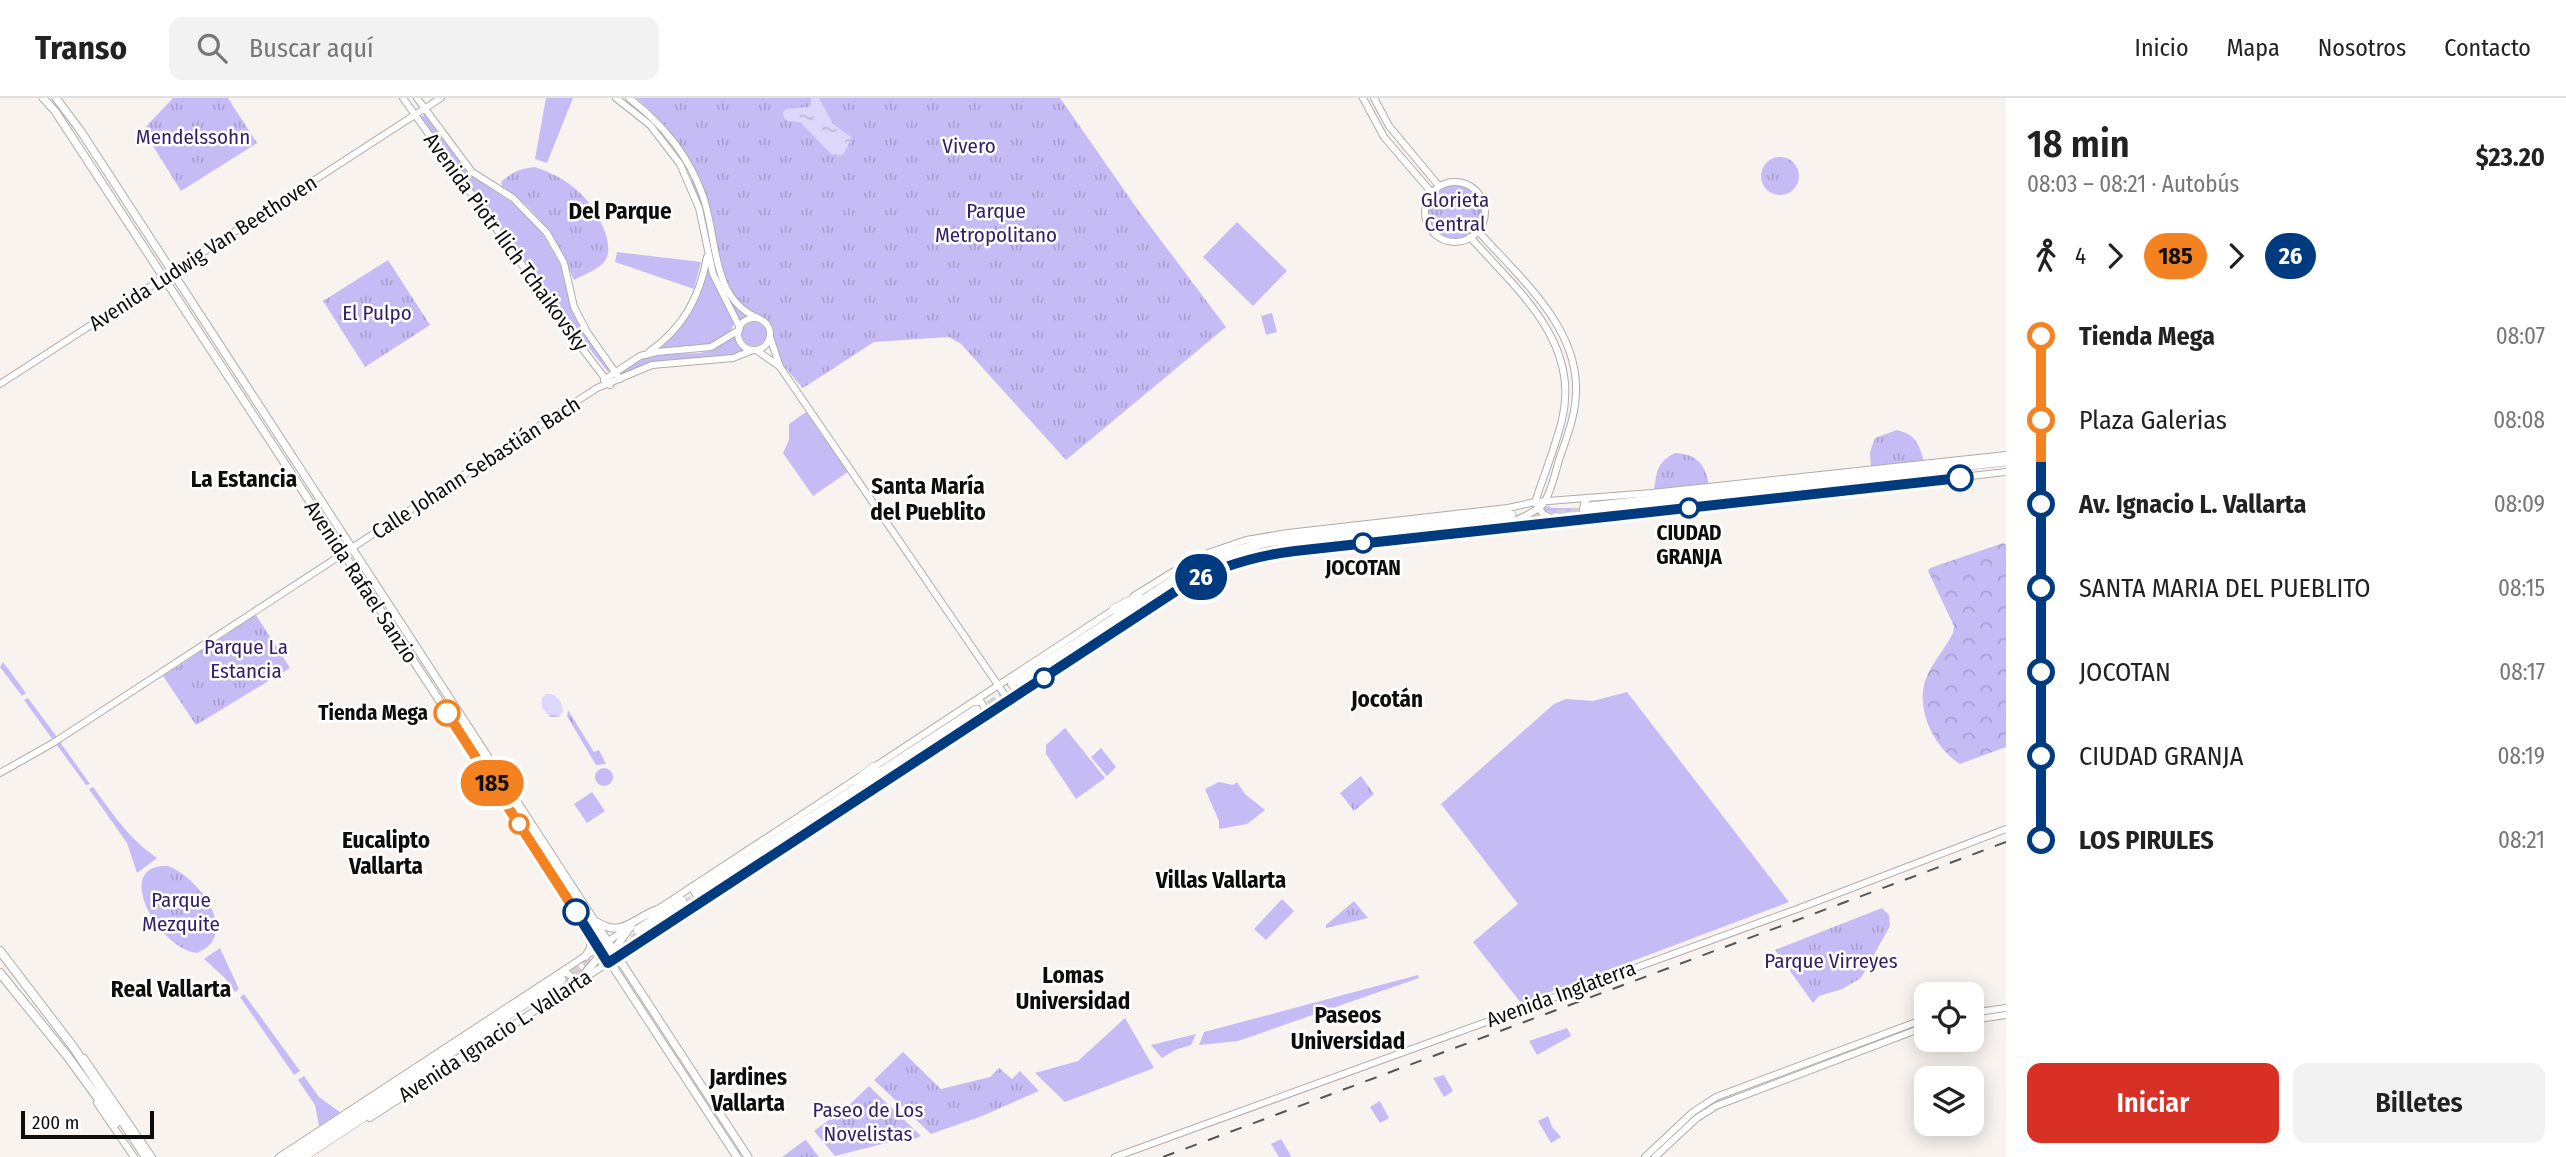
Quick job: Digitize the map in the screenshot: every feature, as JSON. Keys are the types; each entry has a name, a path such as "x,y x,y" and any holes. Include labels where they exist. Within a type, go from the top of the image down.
{"highway":[{"path":"1592,508 1783,485 2006,463"},
{"path":"1592,508 1735,495 2006,463"},
{"path":"1783,485 1827,474"},
{"path":"1735,495 1791,497"},
{"path":"1021,682 1181,580 1219,561 1255,550 1512,516"},
{"path":"1335,528 1349,536"},
{"path":"1340,546 1349,536"},
{"path":"1114,609 1204,563 1245,548 1267,542 1349,536"},
{"path":"1245,548 1265,537"},
{"path":"1181,580 1206,574"},
{"path":"1021,682 1165,585"},
{"path":"701,892 977,711"},
{"path":"701,892 822,809 977,711"},
{"path":"822,809 874,767"},
{"path":"845,800 868,793"},
{"path":"637,930 686,905"},
{"name":"Avenida Ignacio L. Vallarta","path":"307,1157 565,983"},
{"name":"Avenida Ignacio L. Vallarta","path":"290,1157 565,983"},
{"path":"453,1064 503,1025"},
{"path":"338,1126 362,1103"},
{"path":"307,1157 353,1129"}],"main road":[{"name":"Avenida Rafael Sanzio","path":"43,98 55,111 608,963 737,1157"},
{"name":"Avenida Rafael Sanzio","path":"57,98 748,1157"},
{"path":"593,919 606,928 618,929 656,910"},
{"path":"608,963 637,930"},
{"path":"586,956 591,947 588,931"},
{"path":"565,983 607,941"},
{"path":"0,951 74,1048 146,1157"},
{"path":"0,972 68,1057 140,1157"}],"street":[{"name":"Avenida Piotr Ilich Tchaikovsky","path":"403,98 608,382"},
{"name":"Avenida Piotr Ilich Tchaikovsky","path":"417,98 472,172 513,198 547,233 564,263 574,307 587,332 620,379"},
{"name":"Avenida Ludwig Van Beethoven","path":"0,384 441,98"},
{"path":"616,98 650,125 692,178 707,255 739,329 741,343 755,349 780,368"},
{"path":"629,98 671,138 692,178 707,211 724,284 738,306 766,323 780,368 1009,701"},
{"path":"1363,98 1384,137 1432,193"},
{"path":"1368,110 1374,100 1389,126 1439,186"},
{"path":"1410,168 1418,160"},
{"path":"1461,183 1476,191 1482,199 1485,212 1478,230 1470,237 1456,242 1449,241 1431,229 1425,210 1432,193 1439,186 1461,183"},
{"path":"1478,230 1551,315 1574,367 1576,394 1572,422 1544,502"},
{"path":"1470,237 1543,320 1553,338 1564,369 1562,419 1537,505"},
{"path":"646,354 672,334 689,312 700,286 707,255"},
{"path":"739,329 747,320 758,318"},
{"name":"Calle Johann Sebastián Bach","path":"608,382 615,371 646,354 705,349 717,345 739,329"},
{"path":"755,349 765,346 770,337"},
{"name":"Calle Johann Sebastián Bach","path":"0,773 53,743 597,388 652,365 733,358 755,349"},
{"path":"1565,393 1576,394"},
{"path":"607,941 637,930 656,910 687,890 701,892 868,793 977,711 998,686 1021,682 1206,574 1258,556 1556,522 1592,508 1827,474 2006,454"},
{"path":"686,905 874,767 977,711 1009,701 1021,682 1114,609 1163,577 1208,553 1246,540 1364,524 1512,516 1544,502 1592,508 1791,497 2006,472"},
{"path":"1501,527 1512,516 1537,505"},
{"path":"1537,505 1546,516 1556,522"},
{"name":"Avenida Inglaterra","path":"1115,1157 1797,909 2006,829"},
{"path":"615,954 693,899 687,890"},
{"name":"Avenida Ignacio L. Vallarta","path":"353,1129 453,1064 565,983 586,956 600,950"},
{"name":"Avenida Ignacio L. Vallarta","path":"279,1157 362,1103 565,983 608,963"},
{"path":"1984,1013 2004,1012"},
{"path":"1984,1017 2004,1012"},
{"path":"1645,1157 1725,1093 1914,1023"},
{"path":"1655,1157 1695,1115 1728,1100 1914,1031"},
{"path":"74,1048 90,1064 152,1157"},
{"path":"68,1057 134,1157"}],"green space":[{"name":"Mendelssohn","path":"173,98 228,98 257,143 181,191 143,130"},
{"path":"546,98 573,98 547,163 535,159"},
{"name":"Parque Metropolitano","path":"636,98 1060,98 1138,210 1226,327 1066,460 961,344 949,337 874,342 803,388 777,354 768,320 744,308 728,285 708,202 689,158 670,132"},
{"path":"425,115 477,179 519,207 541,231 560,264 576,316 586,336 610,370 608,372 547,295 420,117"},
{"path":"1780,157 1793,163 1799,176 1793,189 1780,195 1767,189 1761,176 1767,163"},
{"path":"535,167 558,177 578,191 594,209 605,232 608,253 604,263 574,280 550,231 526,205 502,186 501,182 512,174"},
{"path":"691,181 704,207 720,282 727,296 748,317 740,322 714,273"},
{"name":"Glorieta Central","path":"1455,185 1474,193 1482,212 1474,231 1455,239 1436,231 1428,212 1436,193"},
{"path":"1237,222 1287,271 1253,306 1203,257"},
{"path":"617,252 701,262 694,289 615,262"},
{"name":"El Pulpo","path":"388,260 430,325 365,367 323,301"},
{"path":"707,269 734,324 729,333 712,344 658,349 688,312"},
{"path":"1272,313 1277,332 1266,335 1261,316"},
{"path":"754,322 765,329 766,334 759,345 754,346 743,339 742,334 749,323"},
{"path":"736,334 738,342 748,352 642,365 622,377 618,372 653,356 705,352"},
{"path":"806,412 848,472 813,496 783,453 789,440 789,424"},
{"path":"1897,430 1916,441 1924,462 1871,467 1870,452 1875,438"},
{"path":"1675,453 1689,455 1699,461 1709,485 1654,491 1658,468"},
{"path":"1549,506 1580,508 1579,513 1560,512 1548,515 1542,509"},
{"path":"2003,543 2006,545 2006,747 1960,764 1936,739 1923,705 1925,681 1953,633 1954,626 1928,571 1930,568"},
{"name":"Parque La Estancia","path":"256,615 290,668 196,725 163,676"},
{"path":"3,662 26,693 22,696 0,667"},
{"path":"1627,692 1789,902 1521,1003 1473,942 1518,904 1441,804 1554,704 1566,699 1593,701"},
{"path":"28,698 57,737 53,740 24,700"},
{"path":"568,710 594,752 599,750 606,764 596,765 567,716"},
{"path":"1065,728 1105,778 1076,799 1046,754 1046,745"},
{"path":"60,742 90,784 86,785 56,744"},
{"path":"1101,748 1116,767 1107,776 1091,757"},
{"path":"604,768 610,771 613,777 610,783 604,786 598,783 595,777 598,771"},
{"path":"1361,776 1374,794 1354,811 1340,793"},
{"path":"1219,782 1233,785 1237,782 1245,794 1265,810 1247,824 1219,829 1219,821 1205,789"},
{"path":"93,787 130,834 157,858 137,873 127,843 89,789"},
{"path":"592,792 605,811 587,823 574,804"},
{"name":"Parque Mezquite","path":"168,866 180,872 202,893 216,920 216,933 210,944 197,953 182,948 168,937 146,907 142,891 143,878 151,869"},
{"path":"1282,899 1294,911 1266,940 1254,929"},
{"path":"1354,901 1368,918 1326,928 1326,925"},
{"name":"Parque Virreyes","path":"1882,908 1889,915 1890,926 1861,978 1842,989 1819,996 1813,1003 1775,950"},
{"path":"220,948 239,989 235,992 224,977 204,959"},
{"path":"1418,975 1419,978 1238,1041 1199,1045 1204,1032"},
{"path":"244,994 300,1071 294,1075 240,997"},
{"path":"1125,1018 1154,1068 1065,1102 1035,1073 1078,1061"},
{"path":"1567,1028 1571,1036 1537,1055 1529,1041"},
{"path":"1196,1034 1191,1045 1162,1058 1151,1045"},
{"path":"903,1052 941,1089 990,1077 999,1068 1012,1079 1020,1071 1039,1091 982,1116 931,1134 874,1080"},
{"path":"1444,1075 1453,1091 1444,1097 1433,1078"},
{"path":"304,1076 319,1097 341,1113 319,1126 315,1105 298,1080"},
{"name":"Paseo de Los Novelistas","path":"869,1086 921,1136 904,1143 898,1140 835,1156 814,1131 848,1106"},
{"path":"1380,1101 1389,1118 1380,1123 1370,1107"},
{"path":"1548,1116 1552,1127 1561,1137 1551,1143 1538,1121"},
{"path":"1281,1139 1290,1157 1279,1157 1271,1144"},
{"path":"805,1140 819,1157 782,1157"}],"water":[{"path":"811,98 819,98 833,124 852,138 843,155 833,156 800,122 784,118 783,112 786,109 808,107 811,105"},
{"path":"546,694 556,696 560,701 563,711 559,717 550,717 542,708 542,698"}],"tunnel":[{"path":"1517,519 1590,511"},
{"path":"978,713 1020,684"},
{"path":"685,905 702,893"},
{"path":"610,954 641,934"},
{"path":"561,980 601,954"}],"railway":[{"path":"1163,1157 2006,842"}],"bus line":[{"name":"26","path":"576,912 608,963 1179,589 1206,574 1244,559 1501,527 1960,478"},
{"name":"185","path":"447,713 576,912"}],"place":[{"name":"CIUDAD GRANJA","path":"1689,508"},
{"name":"JOCOTAN","path":"1363,543"},
{"name":"Tienda Mega","path":"447,713"}],"district":[{"name":"Del Parque","path":"620,211"},
{"name":"La Estancia","path":"244,479"},
{"name":"Santa María del Pueblito","path":"928,499"},
{"name":"Jocotán","path":"1387,699"},
{"name":"Eucalipto Vallarta","path":"386,853"},
{"name":"Villas Vallarta","path":"1221,880"},
{"name":"Lomas Universidad","path":"1073,988"},
{"name":"Real Vallarta","path":"171,989"},
{"name":"Paseos Universidad","path":"1348,1028"},
{"name":"Jardines Vallarta","path":"748,1090"}],"park label":[{"name":"Vivero","path":"969,146"}]}
